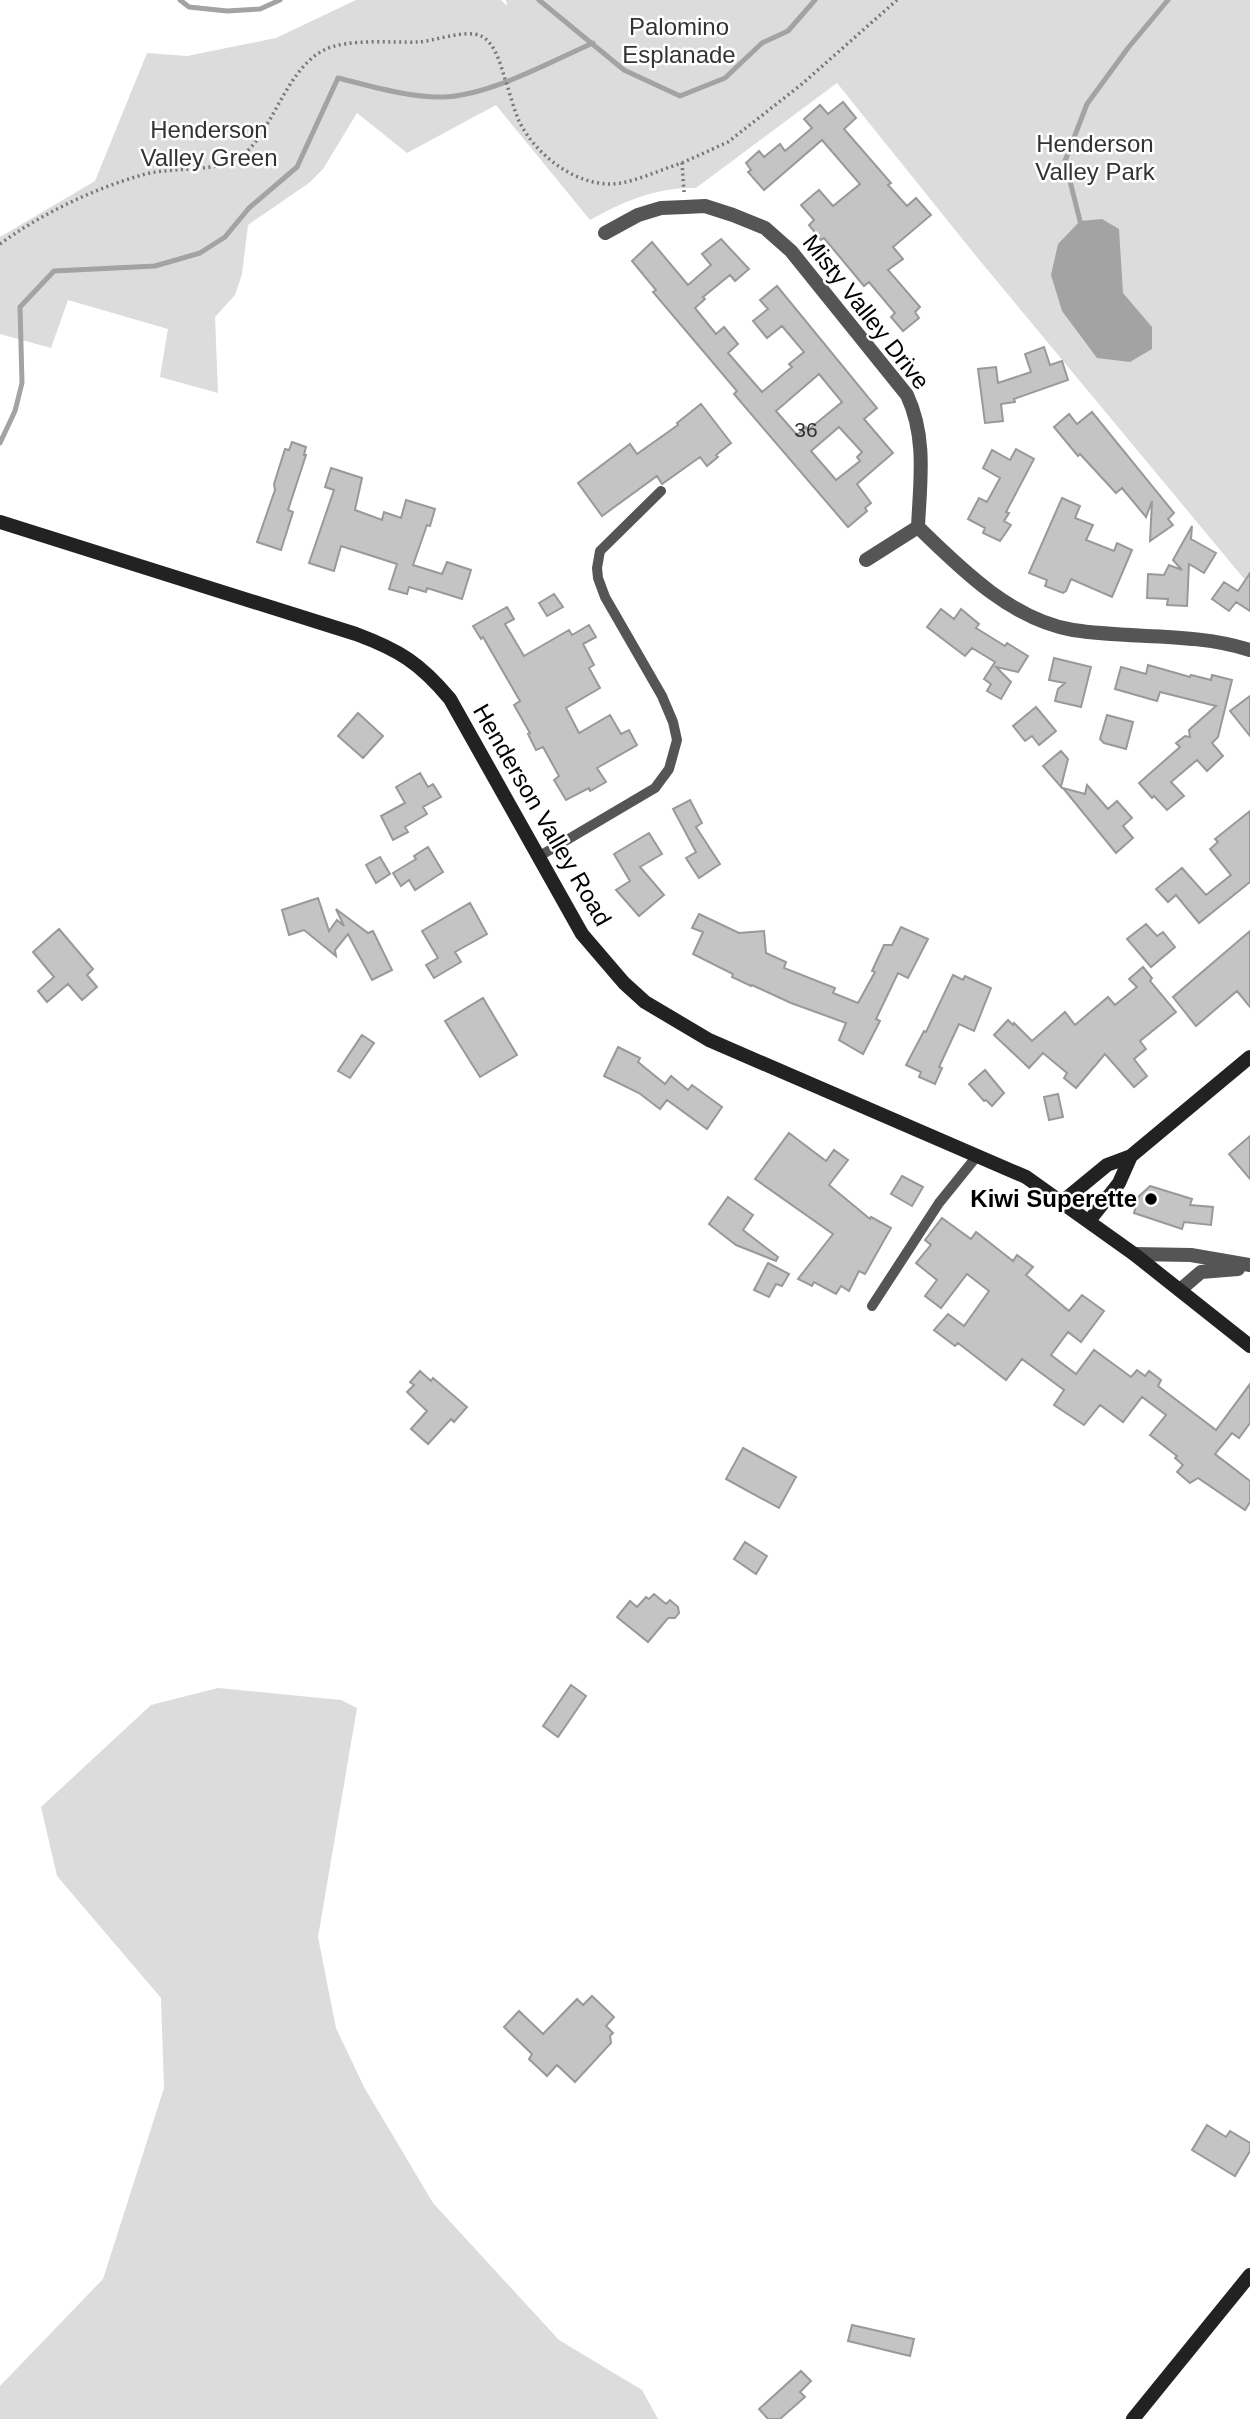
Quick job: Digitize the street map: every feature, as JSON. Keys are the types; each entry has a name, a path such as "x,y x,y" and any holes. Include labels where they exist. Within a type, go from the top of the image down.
{"street":[{"name":"Misty Valley Drive","path":"605,233 638,215 661,208 705,206 765,228 791,251 907,395 912,405 921,437 918,527"},
{"name":"Henderson Valley Road","path":"0,522 356,634 387,645 414,662 432,677 450,699 582,934 624,983 645,1002 709,1040 1026,1177 1134,1254 1250,1346"},
{"path":"866,560 918,527 986,587 1035,619 1072,630 1208,642 1250,650"},
{"path":"1062,1202 1107,1165 1131,1156 1250,1057"},
{"path":"1089,1221 1119,1184 1131,1156"},
{"path":"1134,1254 1191,1255 1250,1267"},
{"path":"1180,1290 1201,1272 1250,1267"},
{"path":"1133,2419 1250,2275"}],"lane":[{"path":"538,857 655,788 670,769 677,740 673,722 662,696 605,597 597,568 600,551 661,491"},
{"path":"872,1306 939,1203 976,1156"}],"path":[{"path":"0,244 83,197 143,174 230,162 249,151 293,80 311,60 339,45 422,42 473,33 483,36 493,47 519,121 540,149 572,174 591,181 620,183 682,163 728,142 802,84 897,0"},
{"path":"682,163 684,195"}],"green space":[{"path":"356,0 501,0 507,6 506,0 1250,0 1250,586 976,256 837,83 696,188 641,196 590,220 496,105 407,153 357,113 323,169 309,183 248,225 242,274 235,295 215,317 218,393 160,377 168,329 68,300 51,348 0,334 0,237 95,181 147,53 187,56 276,38"},
{"path":"218,1688 341,1700 357,1708 318,1937 336,2028 364,2087 433,2203 559,2340 642,2390 658,2419 0,2419 0,2386 103,2279 164,2088 161,1998 57,1876 41,1807 151,1705"}],"shaded area":[{"path":"1102,219 1119,229 1123,293 1152,327 1152,349 1130,362 1097,358 1062,311 1051,275 1058,244 1080,221"}],"building":[{"path":"843,102 856,118 844,129 891,183 888,185 907,206 916,198 931,215 893,247 903,259 888,270 920,307 915,312 919,318 903,331 891,317 895,313 869,282 864,286 824,238 821,240 809,225 814,220 801,205 819,190 833,206 860,184 822,140 764,190 748,172 751,170 746,163 759,151 764,157 780,144 785,151 812,128 804,119 820,105 828,114"},
{"path":"721,239 749,269 735,281 730,275 703,297 705,299 695,308 716,334 724,327 738,344 728,353 762,392 792,367 789,364 804,352 782,326 767,338 753,321 768,309 760,300 777,286 877,408 864,419 893,453 857,484 871,503 865,508 867,511 848,527 734,394 737,391 653,292 656,290 632,261 652,242 688,285 711,265 702,254","holes":["819,374 842,402 808,430 806,427 797,435 776,411","839,427 862,452 857,457 860,461 836,480 811,451"]},
{"path":"1044,347 1050,365 1062,361 1068,380 1014,399 1015,402 1001,404 1003,421 985,423 978,369 996,367 998,383 1031,372 1025,354"},
{"path":"701,404 731,443 707,466 700,457 662,484 657,476 602,516 578,483 630,444 637,454 678,425 677,423"},
{"path":"1092,412 1174,513 1168,519 1173,525 1150,541 1152,501 1146,517 1122,488 1116,493 1080,454 1078,456 1054,427 1069,414 1077,424"},
{"path":"292,442 306,447 306,455 288,510 293,512 281,550 257,542 275,490 274,484 285,449 289,450"},
{"path":"1016,449 1034,459 1006,512 1009,513 1004,521 1011,525 1000,541 983,533 985,528 968,519 979,498 987,502 1000,478 983,468 992,450 1010,460"},
{"path":"331,468 362,478 355,510 382,520 384,512 401,518 406,500 435,509 413,565 442,574 447,562 471,570 462,599 427,588 426,592 409,587 407,594 389,589 397,564 341,546 334,571 309,563 334,490 325,487"},
{"path":"1062,498 1080,506 1075,518 1093,525 1086,540 1114,551 1117,543 1132,550 1112,597 1071,579 1063,593 1045,586 1047,580 1029,573"},
{"path":"1192,526 1191,539 1216,553 1204,573 1189,564 1187,606 1167,605 1168,599 1147,598 1148,574 1164,575 1169,565 1182,570 1173,560"},
{"path":"1250,573 1250,611 1236,602 1229,611 1212,599 1224,582 1238,591"},
{"path":"554,594 563,607 547,616 539,603"},
{"path":"507,607 514,619 505,624 524,656 569,630 572,635 589,625 596,637 583,644 594,665 589,668 600,688 566,708 579,733 610,715 621,734 629,730 637,745 597,768 606,782 590,791 589,788 566,800 554,780 559,776 543,747 536,750 514,705 520,701 483,637 481,639 473,626"},
{"path":"941,609 954,619 961,609 979,624 976,628 1028,656 1018,672 996,667 1011,682 1001,699 987,691 991,684 984,679 995,662 972,648 965,656 927,627"},
{"path":"1054,658 1091,667 1081,707 1055,701 1058,689 1065,683 1049,680"},
{"path":"1148,665 1190,677 1191,675 1211,680 1212,675 1232,680 1218,737 1212,743 1223,756 1207,771 1197,760 1171,782 1184,796 1167,810 1139,783 1180,747 1176,743 1185,736 1190,737 1189,730 1216,706 1160,692 1157,701 1115,689 1121,667 1146,674"},
{"path":"1250,696 1250,736 1230,711"},
{"path":"1036,707 1056,731 1039,745 1032,736 1025,741 1013,726"},
{"path":"358,713 383,736 363,758 338,736"},
{"path":"1107,715 1133,722 1126,749 1104,743 1100,739"},
{"path":"1061,751 1068,759 1061,787 1043,766"},
{"path":"420,773 428,787 433,784 441,797 423,807 427,814 405,827 408,832 393,840 381,816 405,803 396,787"},
{"path":"1087,785 1108,809 1117,801 1132,818 1123,826 1133,838 1116,853 1063,788 1085,794"},
{"path":"690,800 702,823 696,827 720,864 699,878 686,858 696,852 673,809"},
{"path":"1250,811 1250,882 1199,923 1176,895 1168,902 1156,889 1182,868 1206,895 1231,875 1210,849 1218,842 1215,839"},
{"path":"649,833 662,854 640,867 664,895 639,916 616,890 630,881 614,854"},
{"path":"428,847 443,872 415,890 409,880 401,886 393,873 416,859 414,856"},
{"path":"380,857 390,874 376,883 366,865"},
{"path":"318,898 329,931 337,920 344,926 336,909 368,933 373,931 392,970 372,980 348,934 335,950 336,956 304,930 289,935 282,910"},
{"path":"470,903 487,934 455,952 461,962 434,978 426,965 438,958 422,931"},
{"path":"699,914 739,933 764,931 766,953 786,962 784,968 835,988 833,993 858,1003 875,972 872,971 884,945 892,945 901,927 928,939 908,978 898,973 876,1019 880,1021 863,1054 839,1040 846,1023 751,986 693,954 703,932 692,928"},
{"path":"1146,924 1157,936 1163,932 1175,947 1151,967 1127,939"},
{"path":"59,929 93,969 87,975 97,987 82,1000 68,984 47,1002 38,991 54,977 33,952"},
{"path":"1250,931 1250,1007 1237,991 1196,1026 1173,997"},
{"path":"1143,967 1152,978 1150,981 1176,1012 1140,1041 1146,1049 1134,1059 1147,1076 1134,1087 1105,1054 1076,1088 1064,1078 1067,1073 1043,1053 1029,1068 994,1035 1008,1020 1032,1041 1065,1012 1075,1025 1108,997 1115,1005 1137,987 1129,979"},
{"path":"953,975 963,980 965,976 991,988 974,1031 959,1024 939,1067 942,1068 935,1084 919,1077 921,1072 906,1065 924,1031 926,1032"},
{"path":"483,998 517,1055 480,1077 445,1021"},
{"path":"362,1035 374,1043 350,1078 338,1071"},
{"path":"618,1047 640,1058 638,1062 665,1084 671,1076 688,1090 692,1085 722,1107 707,1129 667,1100 660,1109 639,1093 604,1076"},
{"path":"985,1070 1004,1093 992,1106 969,1084"},
{"path":"1058,1094 1063,1117 1049,1120 1044,1097"},
{"path":"789,1133 826,1161 834,1150 848,1160 829,1185 870,1219 871,1217 891,1228 865,1274 859,1271 849,1291 841,1286 836,1294 814,1282 812,1286 798,1279 833,1234 755,1179"},
{"path":"1250,1136 1250,1179 1229,1154"},
{"path":"902,1176 923,1187 912,1206 891,1194"},
{"path":"1150,1186 1192,1199 1190,1205 1213,1207 1211,1225 1184,1222 1182,1229 1134,1213 1139,1196"},
{"path":"728,1197 753,1215 743,1230 778,1257 776,1261 736,1245 709,1224"},
{"path":"942,1218 971,1239 976,1232 1013,1261 1017,1255 1033,1267 1026,1275 1069,1311 1082,1295 1104,1311 1081,1342 1068,1332 1051,1355 1076,1374 1094,1350 1131,1377 1137,1370 1145,1376 1149,1371 1161,1380 1158,1386 1216,1430 1250,1384 1250,1423 1239,1438 1232,1433 1215,1454 1250,1481 1250,1502 1245,1510 1198,1478 1190,1483 1177,1472 1183,1465 1175,1458 1177,1456 1150,1435 1166,1415 1142,1397 1123,1422 1100,1405 1084,1425 1054,1405 1064,1390 1022,1359 1006,1380 958,1343 955,1346 934,1330 948,1314 964,1326 989,1291 967,1274 941,1308 925,1296 937,1280 916,1263 931,1245 925,1240"},
{"path":"768,1263 789,1274 782,1286 776,1284 769,1297 754,1290"},
{"path":"420,1371 431,1381 433,1378 467,1407 454,1422 451,1419 428,1444 411,1429 427,1411 407,1392 414,1385 410,1382"},
{"path":"743,1448 796,1477 779,1508 726,1479"},
{"path":"745,1542 767,1556 756,1574 734,1559"},
{"path":"654,1594 666,1604 670,1600 678,1607 679,1613 675,1618 668,1618 648,1642 617,1617 630,1601 637,1607 646,1597 649,1599"},
{"path":"571,1685 586,1696 558,1737 543,1726"},
{"path":"592,1996 614,2017 606,2026 613,2033 610,2036 611,2043 575,2082 557,2065 547,2076 529,2059 532,2054 504,2027 519,2011 543,2034 577,1999 583,2005"},
{"path":"1207,2125 1226,2137 1230,2131 1250,2143 1250,2151 1235,2176 1192,2150"},
{"path":"852,2325 914,2339 910,2356 848,2341"},
{"path":"801,2371 811,2381 800,2392 805,2397 780,2419 768,2419 759,2409"}],"waterway":[{"path":"180,0 189,7 227,11 260,9 280,0"},
{"path":"539,0 624,70 680,96 725,78 762,43 788,31 815,0"},
{"path":"1080,221 1065,161 1087,104 1168,0"},
{"path":"0,443 15,411 22,383 20,307 54,271 155,266 200,253 225,237 249,208 297,167 338,78 414,95 458,96 517,78 593,43"}],"place":[{"name":"Kiwi Superette","path":"1151,1199"}],"park label":[{"name":"Palomino Esplanade","path":"679,41"},
{"name":"Henderson Valley Green","path":"209,144"},
{"name":"Henderson Valley Park","path":"1095,158"}]}
